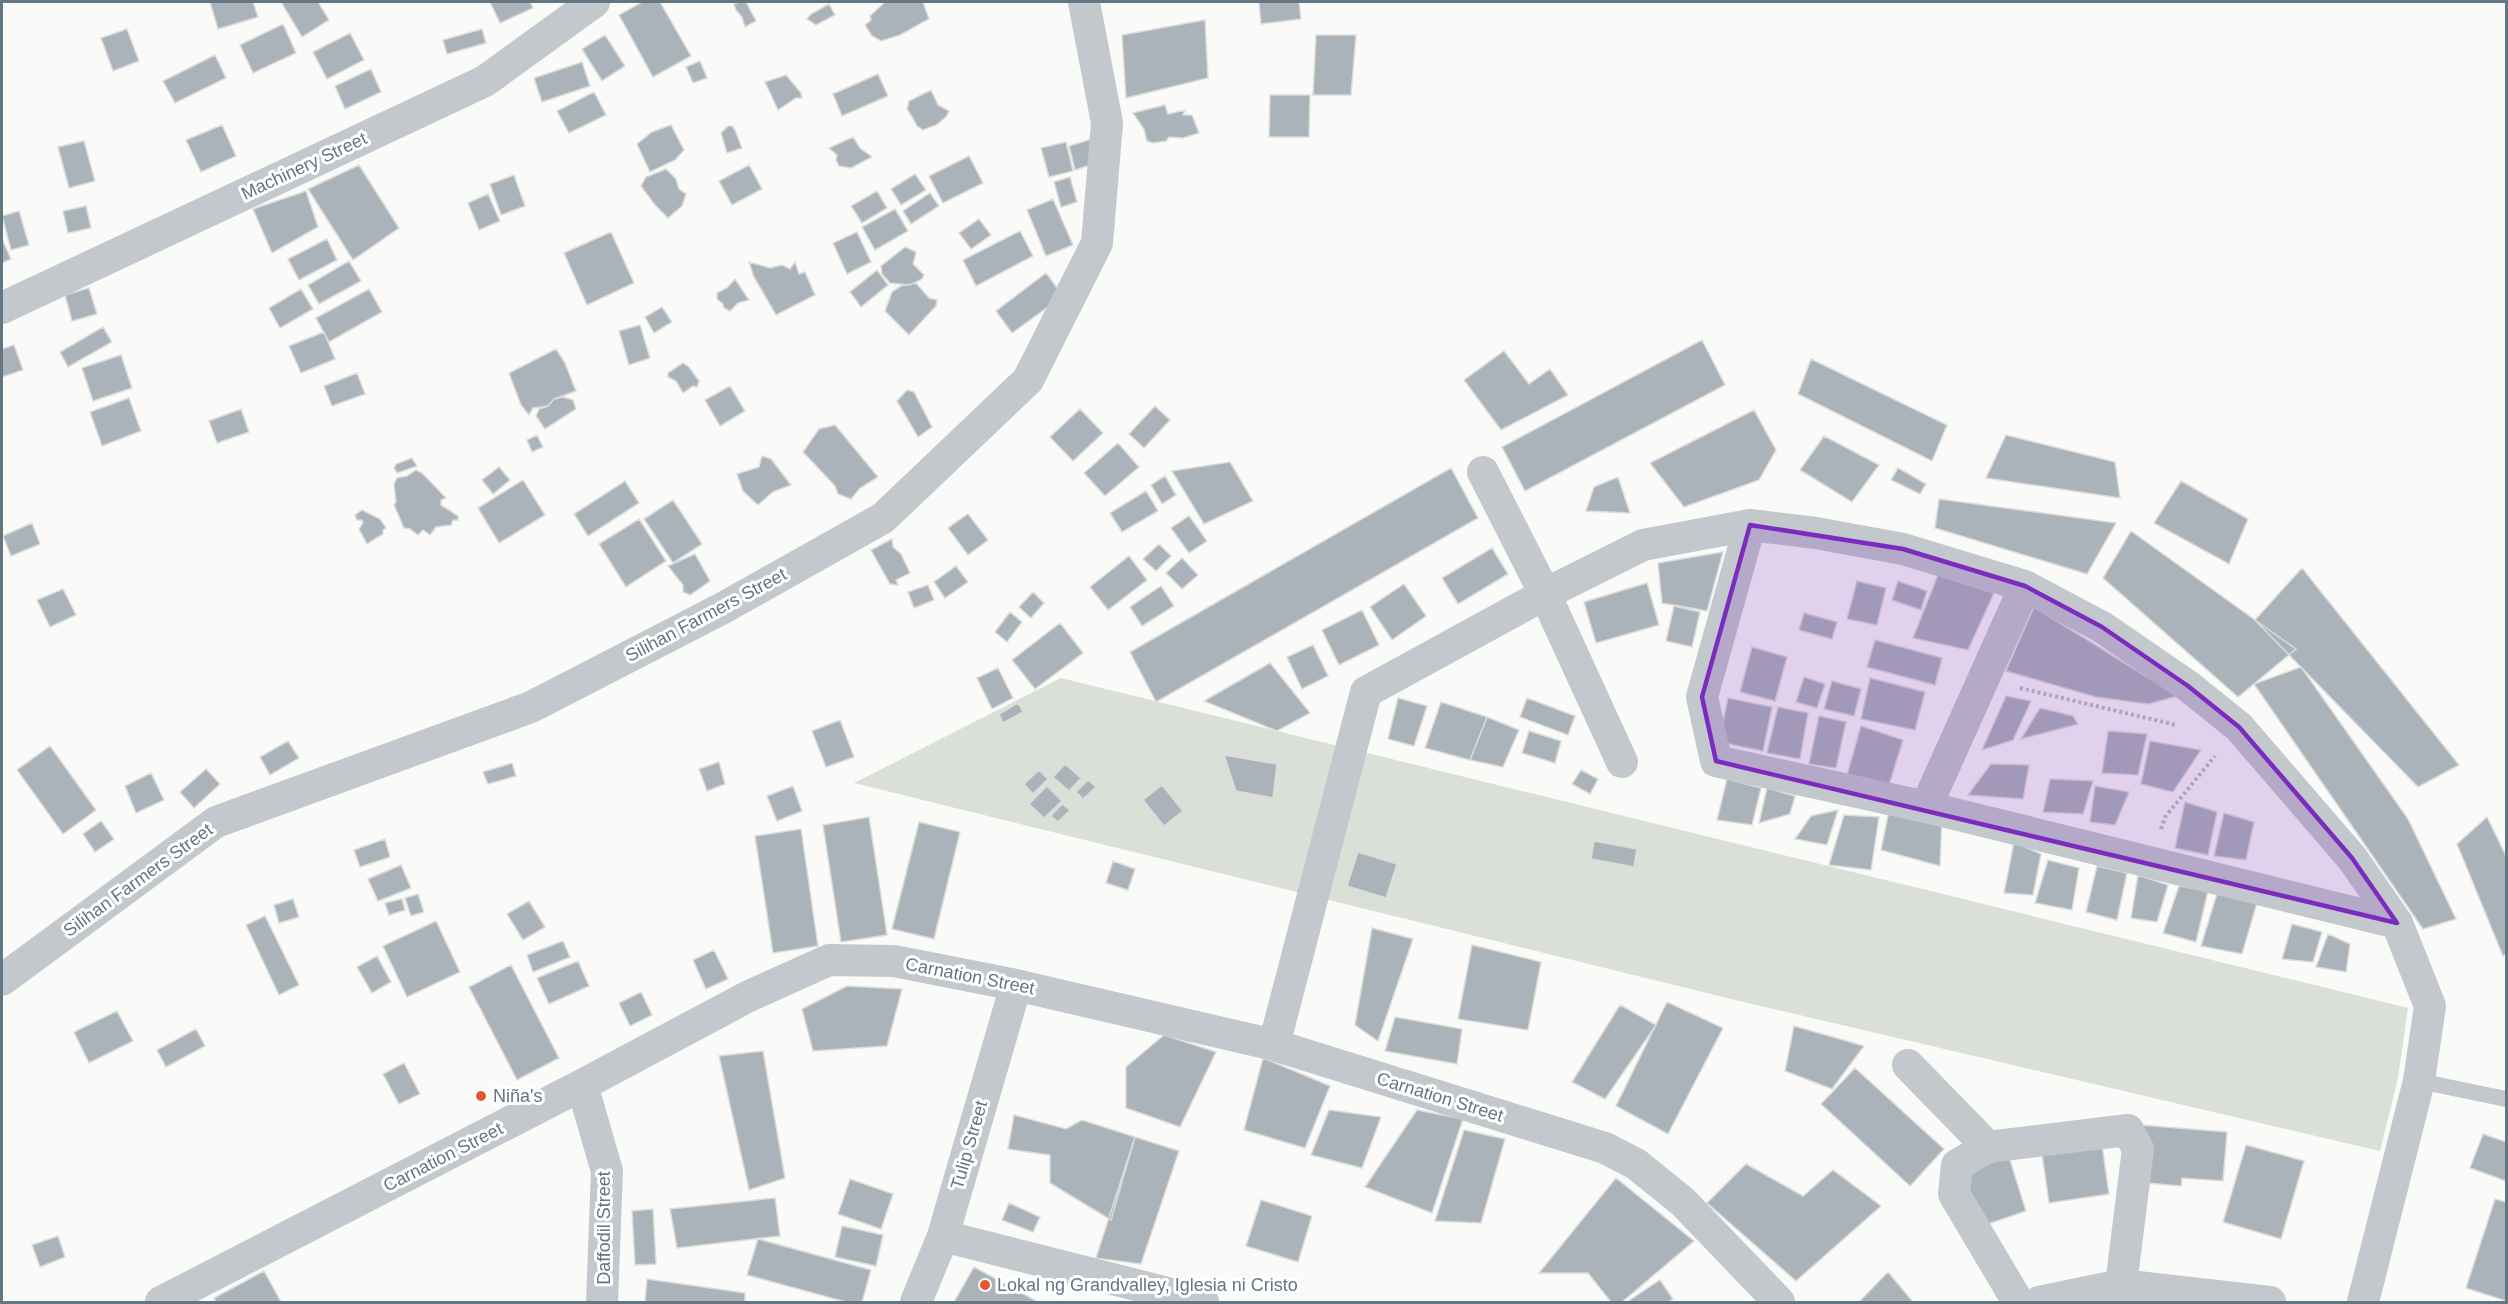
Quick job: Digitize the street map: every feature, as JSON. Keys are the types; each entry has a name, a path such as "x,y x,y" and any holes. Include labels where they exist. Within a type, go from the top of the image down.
{"street":[{"name":"Machinery Street","path":"2,308 485,81 594,2"},
{"name":"Silihan Farmers Street","path":"2,980 216,822 531,707 723,608 883,519 1028,380 1097,243 1107,123 1084,2"},
{"path":"1483,472 1545,594 1622,762"},
{"path":"1750,525 1702,697 1716,760 1926,807 2397,923"},
{"path":"1274,1045 1366,692 1545,594 1643,545 1750,525 1816,533 1903,549 2025,586 2102,627 2188,686 2239,727 2352,858 2397,923 2430,1006 2419,1081 2363,1302"},
{"path":"1926,807 2025,586"},
{"name":"Carnation Street","path":"161,1302 582,1085 747,997 829,960 894,961 1016,985 1274,1045 1605,1148 1636,1164 1683,1202 1779,1302"},
{"name":"Tulip Street","path":"916,1302 943,1236 1016,985"},
{"path":"1908,1065 1988,1147"},
{"name":"Daffodil Street","path":"582,1085 607,1171 602,1302"},
{"path":"2018,1302 1954,1194 1958,1164 1988,1147 2128,1130 2138,1149 2121,1285"},
{"path":"943,1236 1203,1302"},
{"path":"2039,1302 2121,1285 2270,1302"}],"lane":[{"path":"2419,1081 2506,1099"}],"path":[{"path":"1982,679 2206,732 2239,727"},
{"path":"2150,862 2165,816 2239,727"}],"highlighted area":[{"path":"1750,525 1903,549 2025,586 2102,627 2188,686 2239,727 2352,858 2397,923 1716,761 1702,697"}],"shaded area":[{"path":"1061,678 2408,1008 2398,1078 2380,1151 1731,999 854,783"}],"building":[{"path":"210,2 253,2 258,17 218,29"},
{"path":"281,2 318,2 329,20 302,37"},
{"path":"490,2 530,2 533,8 500,23"},
{"path":"642,2 660,2 691,56 653,77 619,15"},
{"path":"746,2 756,21 745,27 734,4"},
{"path":"885,2 923,2 929,19 900,35 881,41 872,36 865,25 871,20 870,16"},
{"path":"1259,2 1299,2 1301,19 1261,24"},
{"path":"829,4 835,15 816,25 807,19 811,14"},
{"path":"1205,20 1208,78 1126,98 1122,35"},
{"path":"283,24 296,53 253,73 240,45"},
{"path":"127,29 139,61 113,71 101,38"},
{"path":"482,29 486,43 447,54 443,40"},
{"path":"350,33 364,60 327,79 313,52"},
{"path":"605,35 625,66 602,81 582,49"},
{"path":"1316,35 1356,35 1351,95 1313,95"},
{"path":"215,55 226,78 175,103 163,81"},
{"path":"700,61 707,78 693,83 686,67"},
{"path":"582,62 590,86 542,102 534,78"},
{"path":"371,69 381,92 345,109 335,86"},
{"path":"878,74 888,96 842,116 833,94"},
{"path":"786,75 801,93 802,98 796,98 778,110 765,82"},
{"path":"931,90 938,105 949,111 946,117 936,125 923,130 917,126 907,109 909,101"},
{"path":"594,92 606,115 569,133 557,111"},
{"path":"1270,95 1310,95 1309,137 1269,137"},
{"path":"1165,105 1168,114 1185,110 1183,115 1192,115 1199,133 1183,138 1169,137 1166,141 1153,143 1147,141 1144,129 1133,113"},
{"path":"222,125 236,156 201,172 186,140"},
{"path":"671,125 684,150 675,160 650,172 637,144 652,132"},
{"path":"728,126 732,126 735,130 742,148 727,153 721,133"},
{"path":"853,137 860,148 872,157 851,168 839,166 836,160 837,155 829,148"},
{"path":"1095,138 1102,161 1075,170 1069,146"},
{"path":"84,141 95,181 69,188 58,147"},
{"path":"1066,142 1073,171 1049,177 1041,148"},
{"path":"969,156 983,183 943,203 929,176"},
{"path":"359,165 399,228 353,260 308,189"},
{"path":"749,165 762,189 732,205 719,181"},
{"path":"666,169 676,179 679,189 686,194 682,206 668,218 641,186 646,177"},
{"path":"915,174 926,190 901,205 891,189"},
{"path":"514,175 525,206 501,215 490,184"},
{"path":"1070,177 1077,202 1061,207 1054,182"},
{"path":"306,191 318,227 272,253 253,209"},
{"path":"877,191 887,208 862,223 851,206"},
{"path":"930,193 939,206 911,224 903,211"},
{"path":"488,194 500,221 479,230 468,203"},
{"path":"1053,199 1073,245 1046,256 1027,210"},
{"path":"86,206 91,228 68,233 63,211"},
{"path":"895,209 908,231 875,250 862,227"},
{"path":"19,211 29,245 11,250 2,216"},
{"path":"979,219 991,235 971,249 959,233"},
{"path":"1020,231 1033,256 976,286 963,260"},
{"path":"611,232 634,283 587,305 564,253"},
{"path":"857,232 871,262 847,274 833,243"},
{"path":"2,239 11,259 2,263"},
{"path":"327,239 337,260 299,280 288,259"},
{"path":"905,247 916,252 913,264 924,275 922,279 910,285 890,283 882,274 881,266"},
{"path":"349,261 361,281 319,304 308,285"},
{"path":"749,262 770,268 782,265 790,269 795,262 799,274 805,272 815,295 776,315 754,277"},
{"path":"877,270 888,285 861,307 850,292"},
{"path":"1046,273 1063,296 1012,333 996,311"},
{"path":"735,279 749,300 738,303 730,311 724,308 717,299 717,293 727,288"},
{"path":"916,283 929,298 937,300 936,306 909,335 885,311 892,292 901,286"},
{"path":"89,288 97,314 72,321 65,295"},
{"path":"301,289 313,309 280,328 269,308"},
{"path":"369,289 382,312 329,342 316,318"},
{"path":"662,307 672,322 654,333 645,317"},
{"path":"640,325 650,358 629,365 619,331"},
{"path":"103,327 112,342 68,367 60,352"},
{"path":"324,332 335,359 301,373 289,346"},
{"path":"1702,340 1725,385 1525,491 1502,447"},
{"path":"14,345 23,370 2,377 2,349"},
{"path":"556,349 565,363 576,391 554,399 548,406 533,408 529,415 521,405 509,373"},
{"path":"1504,351 1529,384 1550,369 1568,395 1501,430 1464,380"},
{"path":"121,355 132,388 93,401 82,368"},
{"path":"1811,359 1947,425 1932,461 1798,394"},
{"path":"683,363 689,367 699,381 697,387 693,386 683,393 676,381 668,377 668,373"},
{"path":"357,373 365,394 332,406 324,386"},
{"path":"730,386 745,411 720,426 705,400"},
{"path":"907,390 914,392 932,427 918,437 897,401"},
{"path":"563,397 573,400 576,409 545,429 536,416 539,409 548,406 554,399"},
{"path":"129,398 141,431 102,446 90,412"},
{"path":"1155,406 1170,420 1144,448 1129,434"},
{"path":"241,409 249,432 217,443 209,421"},
{"path":"1080,409 1103,433 1073,461 1050,437"},
{"path":"1754,410 1776,450 1759,480 1684,507 1650,463"},
{"path":"835,425 878,477 860,488 851,499 838,494 835,486 803,452 819,429"},
{"path":"537,435 543,447 532,452 527,440"},
{"path":"2006,435 2115,462 2120,498 1986,478"},
{"path":"1824,436 1879,465 1852,502 1800,470"},
{"path":"1118,443 1139,467 1105,496 1084,473"},
{"path":"762,456 771,459 791,485 773,492 758,505 743,491 737,474 759,467"},
{"path":"412,458 417,466 397,473 394,468 396,464"},
{"path":"1230,462 1253,501 1204,524 1172,471"},
{"path":"499,467 510,480 493,494 482,480"},
{"path":"1451,468 1478,518 1156,702 1130,652"},
{"path":"1898,468 1926,484 1920,494 1891,480"},
{"path":"416,470 422,473 446,498 441,500 441,505 458,516 458,520 453,520 451,525 436,527 430,535 423,530 418,535 404,528 394,505 396,502 394,484 397,478 407,476"},
{"path":"1165,476 1176,495 1162,504 1151,485"},
{"path":"1618,477 1630,513 1586,511 1594,487"},
{"path":"523,480 545,515 499,543 478,508"},
{"path":"625,481 639,503 588,536 574,514"},
{"path":"2181,481 2248,519 2229,564 2154,523"},
{"path":"1146,491 1158,511 1122,532 1110,513"},
{"path":"1939,499 2116,523 2087,574 1935,528"},
{"path":"673,500 702,544 673,563 644,519"},
{"path":"362,510 380,519 386,528 383,534 367,544 359,529 363,523 362,520 357,520 355,515"},
{"path":"968,514 988,540 968,555 948,528"},
{"path":"1189,516 1207,541 1189,553 1171,528"},
{"path":"639,519 666,561 626,587 599,544"},
{"path":"32,523 40,544 11,556 3,536"},
{"path":"2131,531 2296,649 2238,697 2103,578"},
{"path":"892,539 893,547 901,554 910,573 896,580 898,585 890,584 871,550"},
{"path":"1159,544 1171,556 1156,571 1143,559"},
{"path":"1492,548 1508,574 1458,604 1442,578"},
{"path":"1723,552 1707,611 1662,603 1658,563"},
{"path":"695,554 710,581 690,595 683,592 683,585 668,566"},
{"path":"1129,556 1147,580 1108,610 1090,587"},
{"path":"1182,558 1198,575 1182,589 1166,573"},
{"path":"956,566 968,582 945,598 934,582"},
{"path":"2302,568 2459,765 2418,787 2255,620"},
{"path":"1938,575 1994,593 1968,650 1913,638"},
{"path":"1857,581 1886,588 1877,625 1847,619"},
{"path":"1898,581 1927,591 1921,610 1892,600"},
{"path":"1647,583 1659,625 1596,643 1584,602"},
{"path":"1404,584 1426,616 1392,640 1370,607"},
{"path":"928,585 934,600 914,608 908,592"},
{"path":"1161,586 1174,606 1142,626 1130,607"},
{"path":"63,589 76,615 50,627 37,600"},
{"path":"1033,592 1044,603 1031,618 1019,607"},
{"path":"1674,606 1700,612 1692,647 1666,641"},
{"path":"2034,607 2178,696 2148,704 2096,697 2006,671"},
{"path":"1362,610 1379,645 1339,665 1322,630"},
{"path":"1010,612 1022,622 1007,642 995,632"},
{"path":"1804,613 1837,622 1832,639 1799,630"},
{"path":"1060,623 1083,653 1035,689 1012,660"},
{"path":"1875,640 1942,658 1935,685 1867,667"},
{"path":"1313,645 1328,676 1302,689 1287,657"},
{"path":"1752,647 1787,657 1775,701 1740,692"},
{"path":"1270,663 1310,713 1277,731 1204,701"},
{"path":"2301,667 2408,819 2456,919 2423,929 2254,684"},
{"path":"998,668 1013,698 992,709 977,678"},
{"path":"1804,677 1825,684 1817,708 1796,702"},
{"path":"1870,678 1925,692 1915,730 1861,719"},
{"path":"1832,681 1861,689 1854,716 1824,709"},
{"path":"2006,696 2031,701 2013,740 1982,750"},
{"path":"1398,698 1427,706 1414,746 1388,739"},
{"path":"1527,698 1575,716 1568,735 1520,717"},
{"path":"1728,698 1772,707 1763,751 1719,742"},
{"path":"1441,702 1487,717 1470,760 1425,748"},
{"path":"1018,703 1023,712 1003,723 999,714"},
{"path":"1778,707 1808,713 1800,759 1767,753"},
{"path":"2040,708 2073,716 2078,724 2021,739"},
{"path":"1819,716 1846,722 1836,768 1809,764"},
{"path":"1487,717 1519,730 1503,767 1470,760"},
{"path":"840,720 854,757 826,767 812,731"},
{"path":"1861,726 1903,740 1889,785 1847,775"},
{"path":"1529,731 1561,741 1555,763 1522,753"},
{"path":"2108,731 2147,734 2138,775 2102,773"},
{"path":"288,741 299,758 270,775 260,757"},
{"path":"2150,741 2201,750 2173,792 2141,784"},
{"path":"50,746 96,810 63,834 17,770"},
{"path":"1224,755 1277,764 1273,798 1236,791"},
{"path":"719,762 725,784 707,791 699,769"},
{"path":"512,763 516,776 488,784 483,772"},
{"path":"1065,764 1081,778 1069,791 1053,777"},
{"path":"1991,764 2029,765 2023,799 1968,795"},
{"path":"206,769 220,784 194,808 180,792"},
{"path":"1039,770 1048,779 1033,794 1024,784"},
{"path":"1581,770 1598,779 1590,794 1572,784"},
{"path":"151,773 164,800 136,813 125,786"},
{"path":"1727,779 1761,788 1752,825 1717,820"},
{"path":"2050,779 2093,781 2083,814 2043,812"},
{"path":"1088,780 1096,787 1083,799 1076,792"},
{"path":"1162,785 1183,811 1164,826 1143,800"},
{"path":"793,786 802,811 777,821 767,796"},
{"path":"1047,786 1062,801 1044,818 1029,804"},
{"path":"2095,786 2129,792 2115,825 2090,822"},
{"path":"1767,788 1795,796 1790,814 1759,823"},
{"path":"2185,802 2217,812 2208,855 2175,848"},
{"path":"1062,804 1070,810 1058,822 1051,816"},
{"path":"1838,810 1827,845 1795,839 1811,816"},
{"path":"1889,811 1942,817 1940,866 1881,850"},
{"path":"2224,813 2254,822 2246,860 2214,856"},
{"path":"1844,815 1879,817 1871,870 1829,865"},
{"path":"869,817 887,935 841,942 823,825"},
{"path":"2487,817 2506,856 2506,954 2503,956 2457,844"},
{"path":"101,821 114,839 95,852 83,834"},
{"path":"919,822 960,832 934,939 892,929"},
{"path":"801,829 818,946 773,953 755,836"},
{"path":"385,839 390,857 360,867 354,850"},
{"path":"1594,841 1637,849 1634,867 1591,859"},
{"path":"2014,842 2041,854 2033,895 2004,893"},
{"path":"1358,852 1397,864 1386,898 1347,886"},
{"path":"2048,860 2079,868 2072,910 2035,903"},
{"path":"1113,861 1135,869 1128,890 1106,883"},
{"path":"401,865 411,888 378,901 368,879"},
{"path":"2097,866 2127,873 2117,920 2086,912"},
{"path":"2138,875 2168,885 2157,922 2131,918"},
{"path":"2179,886 2208,891 2196,942 2163,933"},
{"path":"2219,887 2257,903 2242,954 2201,946"},
{"path":"418,894 424,912 411,916 405,898"},
{"path":"293,899 299,917 279,923 274,905"},
{"path":"402,899 405,910 389,915 385,903"},
{"path":"529,901 545,927 523,940 507,914"},
{"path":"265,916 299,985 279,995 246,925"},
{"path":"436,921 460,972 407,997 383,946"},
{"path":"2292,924 2322,932 2313,962 2282,959"},
{"path":"1372,928 1413,939 1378,1041 1355,1025"},
{"path":"2328,934 2350,944 2346,972 2316,967"},
{"path":"563,941 570,957 533,972 527,955"},
{"path":"1472,945 1541,962 1528,1030 1458,1019"},
{"path":"714,950 728,979 706,989 693,960"},
{"path":"377,956 391,982 372,993 357,967"},
{"path":"578,961 589,986 549,1004 537,978"},
{"path":"511,965 559,1058 517,1080 469,987"},
{"path":"847,986 902,989 887,1046 813,1051 802,1009"},
{"path":"641,992 652,1015 630,1026 619,1003"},
{"path":"1667,1002 1723,1028 1668,1134 1616,1106"},
{"path":"1620,1005 1656,1025 1605,1099 1572,1082"},
{"path":"117,1011 133,1041 89,1063 74,1032"},
{"path":"1395,1017 1462,1029 1457,1064 1385,1051"},
{"path":"1794,1026 1864,1046 1832,1089 1785,1071"},
{"path":"196,1029 205,1046 166,1067 157,1050"},
{"path":"1164,1035 1216,1052 1180,1127 1126,1108 1126,1067"},
{"path":"763,1051 785,1178 749,1190 719,1056"},
{"path":"1263,1058 1330,1086 1305,1148 1244,1130"},
{"path":"404,1063 420,1094 399,1104 383,1074"},
{"path":"1855,1068 1944,1149 1910,1186 1821,1104"},
{"path":"1329,1110 1381,1117 1362,1168 1311,1155"},
{"path":"1417,1110 1463,1119 1432,1213 1365,1187"},
{"path":"1014,1115 1066,1129 1082,1120 1135,1137 1111,1220 1050,1183 1050,1155 1008,1149"},
{"path":"2140,1125 2227,1132 2223,1181 2182,1178 2181,1186 2135,1182"},
{"path":"1464,1130 1505,1139 1481,1223 1435,1221"},
{"path":"2483,1134 2506,1142 2506,1181 2470,1168"},
{"path":"1135,1137 1179,1151 1141,1264 1096,1258"},
{"path":"2102,1145 2109,1194 2049,1203 2042,1154"},
{"path":"2246,1145 2304,1161 2281,1239 2223,1222"},
{"path":"2009,1157 2026,1211 1979,1227 1961,1172"},
{"path":"1746,1164 1803,1196 1833,1170 1881,1206 1796,1281 1707,1203"},
{"path":"1616,1178 1694,1241 1622,1302 1611,1302 1588,1273 1539,1273"},
{"path":"850,1179 893,1194 881,1229 838,1214"},
{"path":"775,1198 780,1236 677,1248 670,1209"},
{"path":"2495,1199 2506,1202 2506,1301 2466,1288"},
{"path":"1261,1200 1312,1216 1298,1262 1246,1246"},
{"path":"1009,1203 1040,1217 1033,1232 1002,1220"},
{"path":"653,1209 656,1264 635,1265 632,1211"},
{"path":"842,1226 883,1235 876,1266 835,1257"},
{"path":"58,1236 65,1257 40,1267 32,1245"},
{"path":"758,1239 871,1270 862,1302 846,1302 747,1275"},
{"name":"Lokal ng Grandvalley, Iglesia ni Cristo","path":"974,1267 1038,1302 954,1302"},
{"path":"264,1271 281,1302 216,1302 214,1298"},
{"path":"1888,1272 1913,1302 1859,1302"},
{"path":"647,1279 745,1293 745,1302 645,1302"},
{"path":"1660,1280 1673,1299 1668,1302 1627,1302"}],"place":[{"name":"Niña's","path":"481,1096"},
{"name":"Lokal ng Grandvalley, Iglesia ni Cristo","path":"985,1285"}]}
